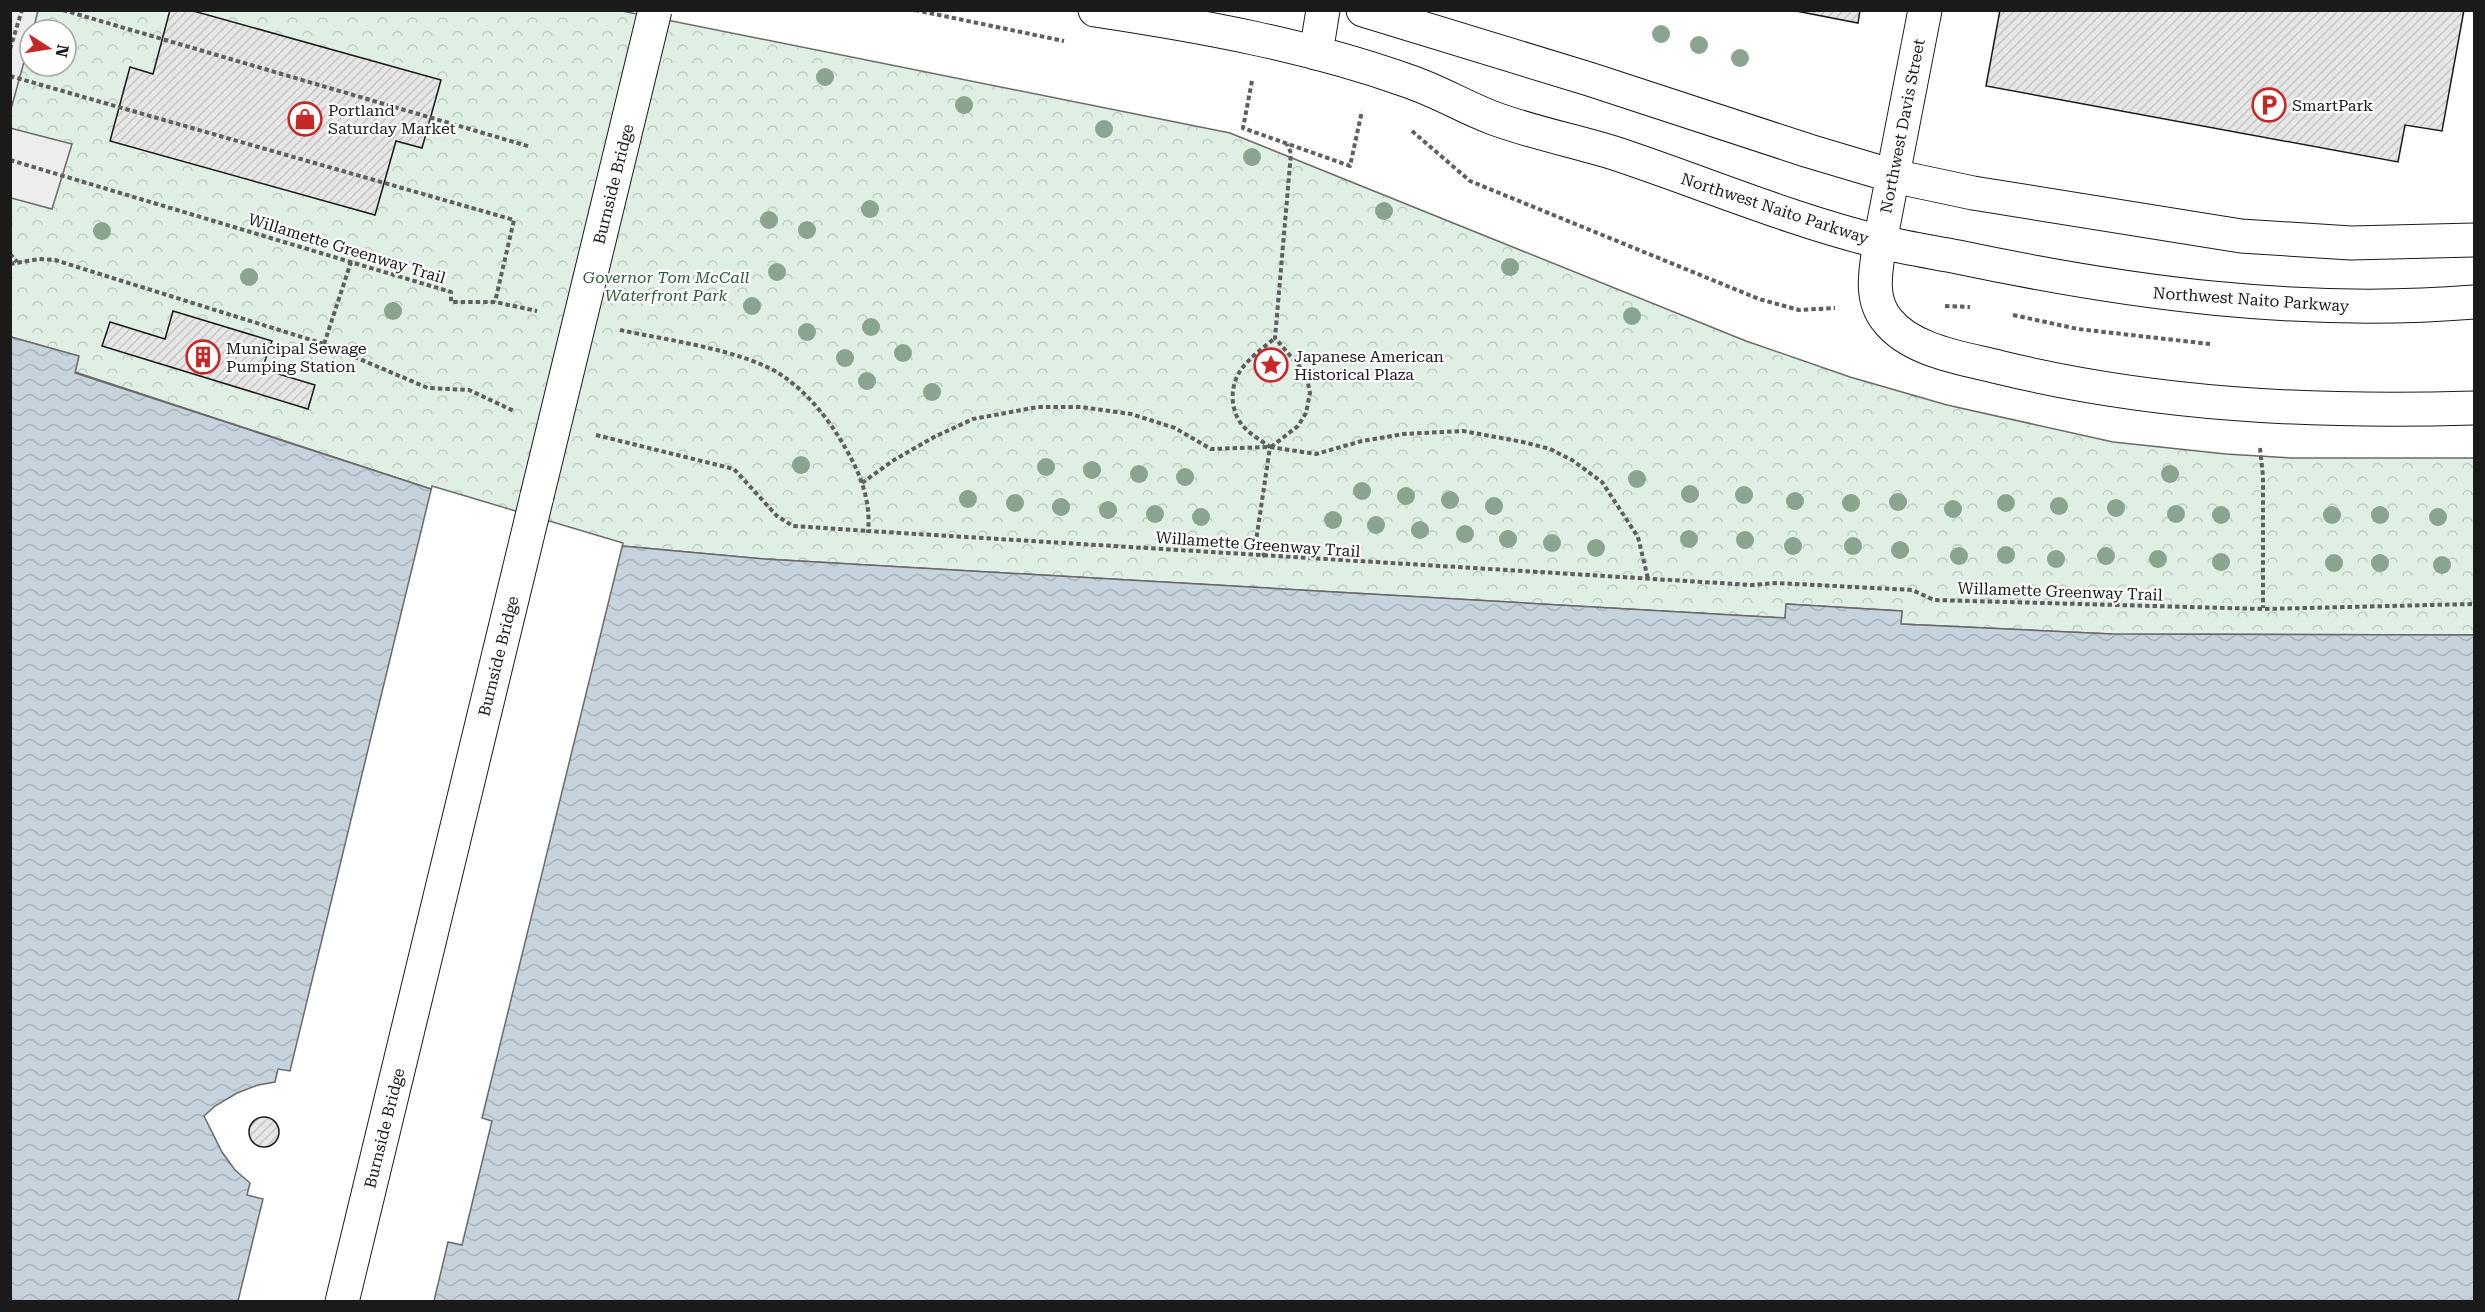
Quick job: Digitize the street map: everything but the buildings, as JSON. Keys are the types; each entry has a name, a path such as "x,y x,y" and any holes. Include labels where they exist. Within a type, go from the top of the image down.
{"main road":[{"name":"Burnside Bridge","path":"342,1302 655,10"},
{"name":"Northwest Naito Parkway","path":"1095,10 1198,26 1316,53 1409,81 1498,120 1616,154 1880,242 2106,287 2213,298 2316,307 2420,306 2475,302"},
{"path":"1316,53 1323,10"},
{"path":"1363,10 1893,176 1972,194 2241,236 2351,243 2475,240"},
{"name":"Northwest Davis Street","path":"1924,10 1880,242 1875,282 1877,306 1887,322 1902,335 1925,347 1985,364 2060,381 2169,399 2262,407 2428,410 2475,408"}],"path":[{"path":"10,49 22,10"},
{"path":"63,10 531,147"},
{"path":"10,76 514,220 495,302"},
{"path":"1243,128 1350,166"},
{"path":"1270,447 1244,427 1234,412 1232,397 1235,381 1243,367 1275,338 1291,153 1287,144"},
{"name":"Willamette Greenway Trail","path":"10,160 451,292 450,302 495,302 547,313"},
{"path":"10,254 17,262"},
{"path":"10,264 55,260 324,344 428,388 469,390 524,415"},
{"path":"324,344 351,262"},
{"path":"614,328 726,353 782,375 813,402 832,424 862,483 868,505 868,531"},
{"path":"1265,557 1256,541 1270,447 1298,426 1306,412 1310,393 1306,374 1275,338"},
{"path":"862,483 894,460 934,437 973,419 1038,407 1081,406 1131,414 1175,428 1211,448 1270,447 1316,454 1362,441 1403,434 1463,431 1550,449 1572,460 1602,483 1638,537 1648,579"},
{"name":"Willamette Greenway Trail","path":"591,434 734,470 777,516 793,526 1265,557 1752,585 1777,583 1912,590 1934,600 2263,609 2475,604"},
{"path":"2263,476 2263,609"}],"green space":[{"name":"Governor Tom McCall Waterfront Park","path":"11,11 622,11 1230,133 1746,341 1850,377 1947,405 2113,442 2226,454 2291,458 2474,458 2474,635 2112,634 1901,624 1902,611 1787,604 1785,618 765,559 622,546 434,490 75,372 78,356 11,337"}],"shaded area":[{"path":"11,10 38,11 36,18 18,18 20,78 11,109"},
{"path":"10,128 72,144 52,209 11,198"}],"water":[{"path":"11,337 79,356 75,373 434,490 622,546 765,559 1785,618 1786,604 1902,611 1901,624 2112,634 2474,635 2474,1301 11,1302"}],"pier":[{"path":"432,486 623,543 482,1118 492,1121 462,1245 448,1242 434,1301 238,1301 263,1199 247,1195 250,1183 235,1170 222,1152 204,1116 215,1106 237,1093 258,1085 275,1082 278,1069 290,1071"}],"place":[{"name":"SmartPark","path":"2269,105"},
{"name":"Portland Saturday Market","path":"305,119"},
{"name":"Municipal Sewage Pumping Station","path":"203,357"},
{"name":"Japanese American Historical Plaza","path":"1271,365"}]}
